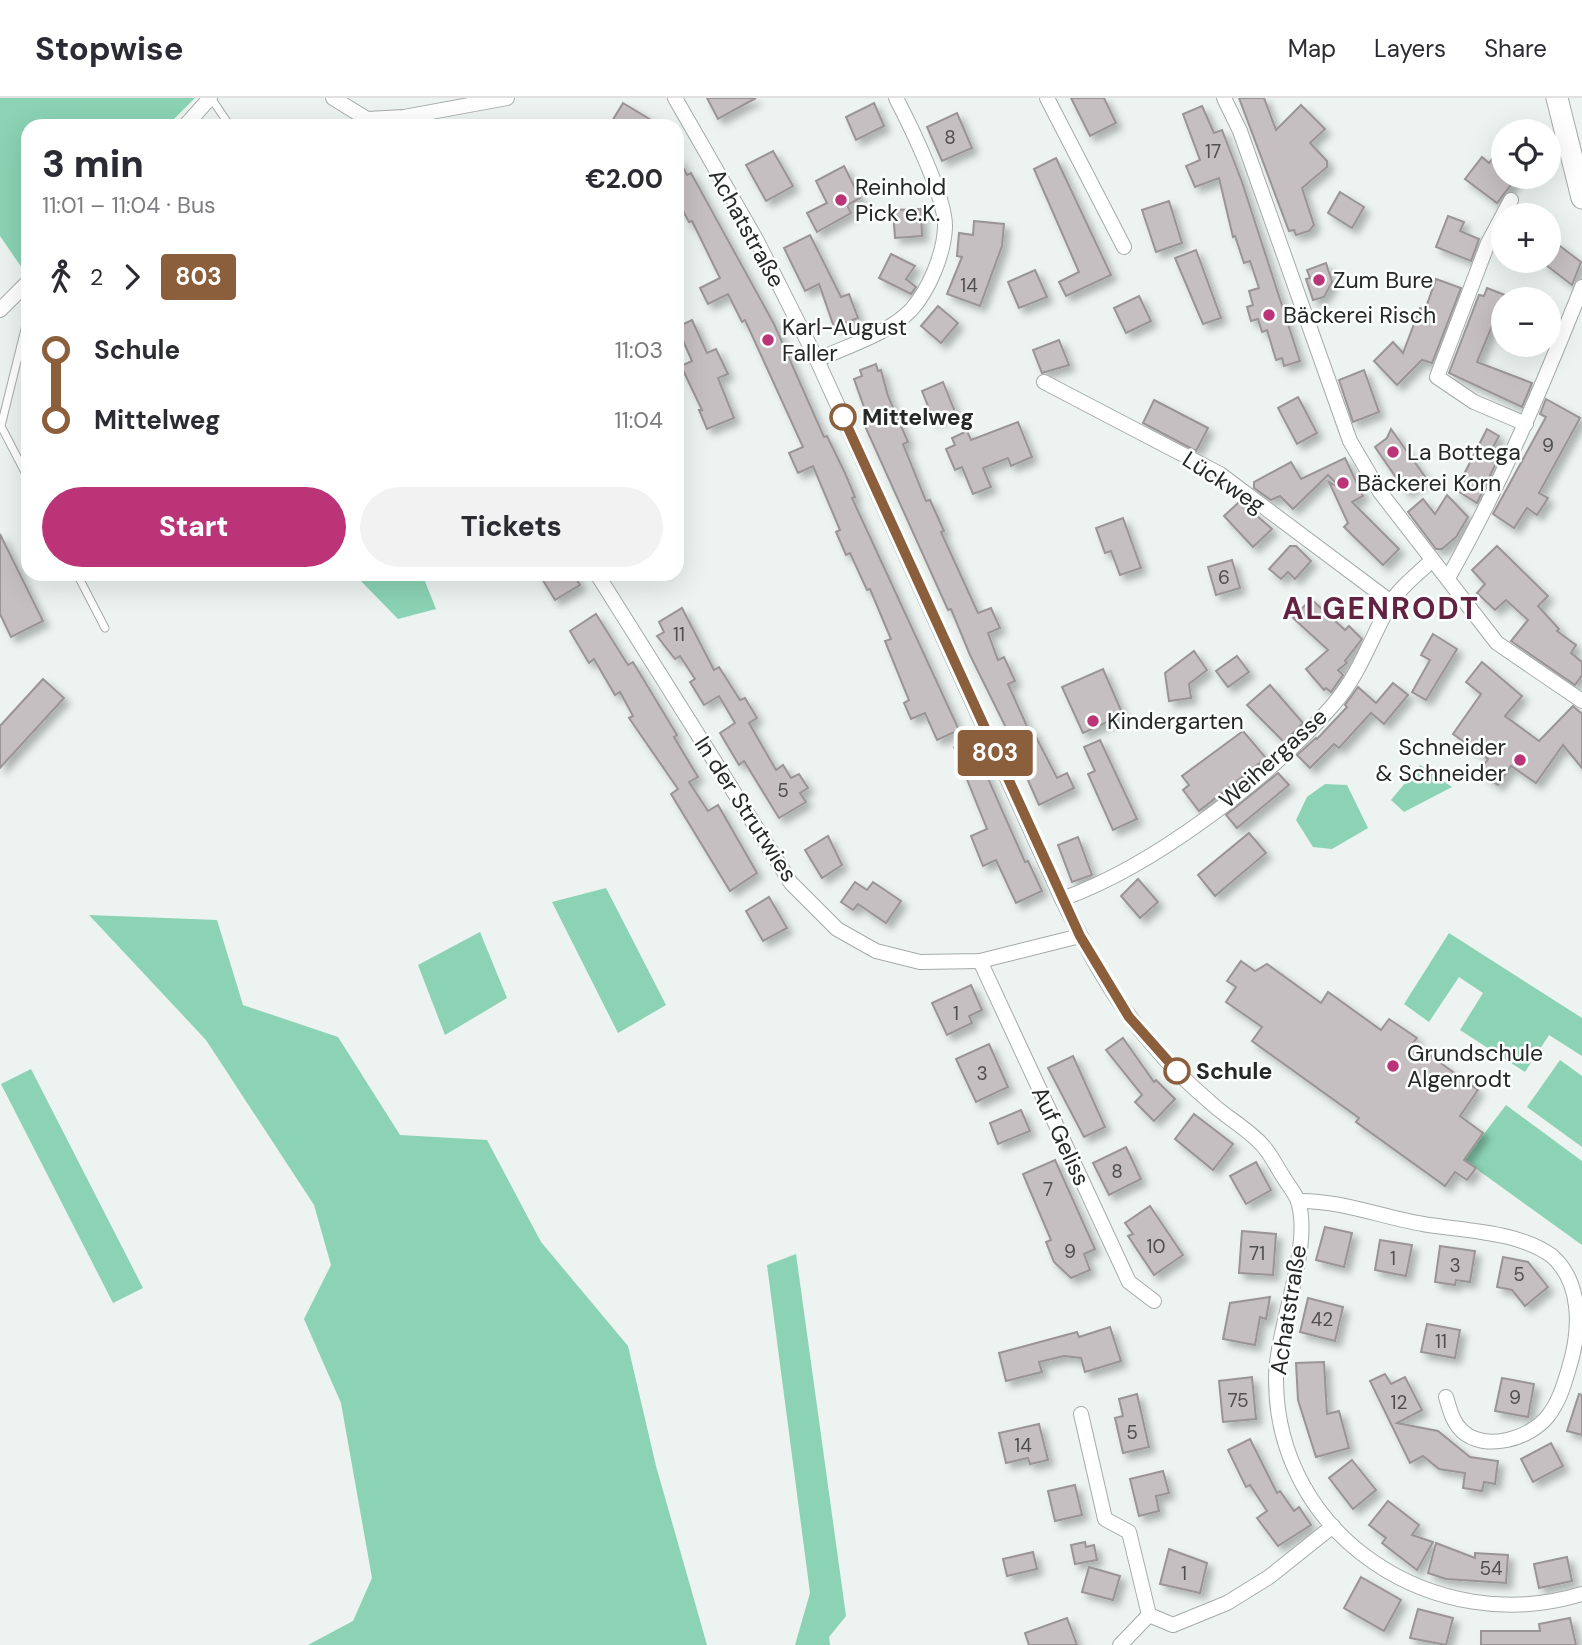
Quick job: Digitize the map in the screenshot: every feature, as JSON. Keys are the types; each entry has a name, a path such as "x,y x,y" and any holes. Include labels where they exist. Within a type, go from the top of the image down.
{"street":[{"path":"192,119 211,98"},
{"path":"333,98 368,119 404,117 507,98"},
{"name":"Achatstraße","path":"675,98 757,241 817,360 1080,936 1115,996 1151,1044 1211,1103 1264,1146 1298,1201 1299,1247 1280,1340 1277,1399 1285,1441 1311,1497 1333,1526 1356,1549 1390,1574 1447,1598 1480,1604 1520,1606 1544,1604 1582,1594"},
{"path":"817,360 889,326 911,309 937,267 946,226 934,182 895,98"},
{"path":"1047,98 1124,247"},
{"path":"1224,98 1240,131 1350,441 1380,492 1497,643 1582,701"},
{"path":"1557,98 1582,198"},
{"path":"1511,200 1488,243 1437,377 1474,402 1526,424"},
{"path":"1448,578 1478,524 1526,424 1582,287"},
{"path":"0,310 21,289"},
{"name":"Lückweg","path":"1044,382 1220,474 1391,601"},
{"name":"Weihergasse","path":"1062,899 1105,883 1150,855 1221,806 1279,757 1333,705 1367,655 1391,601 1431,561"},
{"name":"In der Strutwies","path":"601,581 784,871 800,892 837,929 876,951 920,962 980,961 1080,936"},
{"name":"Auf Geliss","path":"980,961 1129,1282 1154,1301"},
{"path":"1298,1201 1324,1202 1412,1222 1515,1240 1543,1250 1566,1268 1577,1289 1581,1323 1562,1391 1547,1419 1520,1436 1487,1441 1462,1431 1452,1419 1446,1397"},
{"path":"1082,1414 1105,1519 1129,1532 1149,1615"},
{"path":"1149,1615 1172,1625 1227,1603 1269,1577 1333,1526"},
{"path":"1120,1645 1149,1615"}],"lane":[{"path":"211,98 225,119"},
{"path":"21,345 1,426 21,465"},
{"path":"81,581 105,628"}],"green space":[{"path":"0,98 195,98 174,119 21,119 21,267 0,236"},
{"path":"361,581 425,581 436,609 398,619"},
{"path":"1420,765 1452,787 1404,812 1391,800"},
{"path":"1325,784 1347,785 1368,828 1332,849 1313,847 1296,820 1307,797"},
{"path":"606,888 666,1005 618,1033 552,902"},
{"path":"89,915 217,920 243,1005 338,1037 400,1135 487,1140 541,1242 628,1346 656,1466 707,1645 308,1645 353,1621 372,1578 341,1403 304,1319 331,1265 314,1205 206,1040"},
{"path":"480,932 507,998 445,1035 418,965"},
{"path":"1449,933 1582,1018 1582,1056 1549,1035 1525,1072 1460,1030 1483,993 1459,977 1429,1022 1404,1004"},
{"path":"1560,1060 1582,1076 1582,1147 1527,1107"},
{"path":"31,1069 143,1288 113,1303 1,1084"},
{"path":"1506,1105 1582,1161 1582,1245 1464,1160"},
{"path":"796,1254 846,1616 829,1637 830,1645 795,1645 810,1593 767,1265"}],"building":[{"path":"707,98 756,98 718,119"},
{"path":"1071,98 1104,98 1116,123 1090,136"},
{"path":"1239,98 1264,98 1276,130 1301,105 1325,129 1310,143 1327,161 1327,167 1302,188 1314,225 1309,231 1296,235 1294,230 1289,231"},
{"path":"623,103 649,119 613,119"},
{"path":"874,103 884,126 856,140 846,117"},
{"path":"1202,106 1214,133 1222,130 1242,182 1300,361 1284,366 1282,358 1276,360 1267,330 1262,332 1258,319 1251,321 1247,307 1253,305 1249,291 1259,288 1250,261 1244,263 1235,236 1233,237 1219,178 1195,187 1186,166 1200,160 1183,114"},
{"path":"957,113 972,148 942,161 927,127"},
{"path":"773,151 793,186 766,201 746,165"},
{"path":"1482,157 1489,163 1491,160 1491,189 1508,189 1497,203 1465,179"},
{"path":"1056,158 1111,275 1066,296 1059,282 1079,272 1034,169"},
{"name":"Reinhold Pick e.K.","path":"844,166 860,198 847,205 851,213 817,232 807,213 827,203 816,181"},
{"path":"684,169 687,175 691,173 774,324 824,437 827,436 845,473 855,497 852,498 959,730 937,740 925,713 911,719 904,703 909,700 885,641 891,639 870,589 867,590 850,553 846,555 836,532 840,530 813,466 798,473 789,453 803,447 745,320 742,322 728,294 708,304 700,288 720,278 692,221 689,222 684,213"},
{"path":"1340,192 1364,207 1352,228 1328,213"},
{"path":"1169,201 1182,243 1156,252 1142,210"},
{"path":"921,209 922,236 895,238 893,210"},
{"path":"1448,216 1464,222 1460,231 1479,239 1471,261 1436,247"},
{"path":"974,221 1004,224 1002,246 980,306 947,294 962,257 957,256 959,233 973,235"},
{"path":"810,235 841,297 849,294 858,318 834,327 819,284 805,291 784,248"},
{"path":"1561,247 1581,262 1572,285 1556,273 1561,273"},
{"path":"1196,250 1221,318 1203,324 1175,258"},
{"path":"891,254 915,266 906,279 916,287 911,294 879,278"},
{"name":"Zum Bure","path":"1326,263 1332,282 1324,297 1313,300 1306,279 1310,278 1307,270"},
{"path":"1035,270 1047,297 1019,308 1008,282"},
{"path":"1436,279 1461,288 1432,363 1422,360 1397,385 1374,361 1393,342 1403,353 1420,308 1425,310"},
{"path":"1487,288 1491,290 1491,328 1477,362 1532,383 1522,407 1449,373 1479,295 1484,296"},
{"path":"1139,296 1151,321 1126,333 1114,308"},
{"path":"938,306 958,323 941,343 921,326"},
{"path":"692,320 707,353 716,349 728,374 718,378 734,418 707,429 699,410 702,410 684,372 684,365 692,361 684,343 684,324"},
{"path":"1059,340 1069,365 1042,373 1033,350"},
{"path":"876,364 878,371 881,370 888,396 908,442 903,444 926,501 930,500 944,531 941,532 978,613 991,608 1000,628 988,633 998,660 1004,657 1015,681 1008,684 1029,731 1032,729 1057,778 1067,773 1074,788 1039,805 1027,778 1030,776 970,655 951,609 948,610 865,426 870,424 854,379 862,376 860,370"},
{"path":"1364,370 1379,412 1353,422 1339,380"},
{"path":"943,382 955,412 934,421 922,391"},
{"path":"1298,397 1317,433 1297,444 1278,408"},
{"path":"1546,399 1580,418 1539,493 1548,498 1537,515 1527,508 1514,528 1493,514 1546,417 1540,414"},
{"path":"1154,400 1208,428 1196,451 1143,423"},
{"path":"1018,422 1032,457 1011,466 1008,458 983,468 991,487 973,494 962,467 955,470 946,449 955,445 952,438 967,431 971,440"},
{"path":"1391,429 1426,478 1406,492 1375,447 1387,438"},
{"path":"1487,429 1499,436 1488,456 1497,461 1477,503 1456,490"},
{"path":"1345,458 1363,496 1352,502 1399,549 1383,565 1344,527 1348,523 1329,482 1343,490 1328,475 1293,509 1280,496 1271,500 1254,488 1254,482 1291,462 1301,479"},
{"path":"1447,495 1468,517 1456,537 1442,549 1436,549 1408,512 1423,499 1435,514"},
{"path":"1240,501 1272,529 1253,547 1224,516"},
{"path":"1123,518 1141,568 1120,575 1111,551 1105,553 1096,528"},
{"path":"0,534 43,621 11,637 0,614"},
{"path":"1290,546 1296,546 1311,561 1295,579 1288,572 1281,579 1269,569"},
{"path":"1497,546 1548,596 1538,606 1559,629 1557,631 1576,645 1571,653 1582,662 1582,675 1575,685 1511,641 1528,620 1506,600 1495,610 1477,593 1485,584 1472,570"},
{"path":"1232,560 1240,588 1216,595 1208,567"},
{"path":"543,581 577,581 580,585 555,600"},
{"path":"1311,599 1345,630 1349,626 1362,639 1345,661 1347,663 1338,670 1343,675 1331,692 1326,688 1324,690 1306,669 1328,650 1293,618"},
{"path":"682,608 714,670 719,667 740,700 745,698 757,718 749,723 776,770 783,765 791,778 799,774 808,788 800,793 806,802 779,818 744,761 739,765 720,733 735,723 719,696 704,705 690,682 695,679 680,656 675,659 657,636 664,632 659,622"},
{"path":"596,614 628,665 633,662 677,735 674,737 698,777 689,782 708,811 718,805 757,873 730,891 671,794 678,789 629,718 633,716 620,692 615,695 594,659 589,663 570,631"},
{"path":"1433,634 1457,649 1426,700 1412,692 1430,660 1421,655"},
{"path":"1194,651 1207,670 1189,684 1191,698 1169,701 1165,673"},
{"path":"1237,656 1249,672 1228,687 1216,671"},
{"path":"1482,662 1522,696 1505,716 1539,741 1573,706 1582,714 1582,768 1563,745 1536,783 1511,766 1498,785 1479,772 1488,759 1453,734 1481,694 1466,682"},
{"name":"Kindergarten","path":"1103,669 1123,715 1083,733 1062,687"},
{"path":"43,679 64,698 0,768 0,726"},
{"path":"1393,683 1408,695 1384,724 1371,713 1339,748 1334,744 1310,768 1297,755 1317,739 1347,707 1345,705 1358,687 1376,703"},
{"path":"1270,685 1303,723 1284,742 1247,705"},
{"path":"1243,731 1266,758 1199,811 1183,790 1189,785 1182,776"},
{"path":"971,740 1025,862 1028,861 1042,891 1016,903 996,860 983,866 971,836 987,829 954,747"},
{"name":"Kindergarten","path":"1100,740 1137,819 1113,830 1088,774 1095,771 1084,747"},
{"path":"1278,773 1289,785 1237,828 1226,815"},
{"path":"1249,833 1266,853 1215,896 1198,875"},
{"path":"828,836 842,865 822,878 805,850"},
{"path":"1078,837 1092,875 1072,882 1058,845"},
{"path":"1138,879 1158,902 1140,918 1121,896"},
{"path":"855,882 867,890 873,882 901,901 886,923 858,904 853,910 841,902"},
{"path":"769,897 787,928 763,941 746,911"},
{"path":"1241,961 1255,971 1267,964 1321,1003 1328,992 1381,1030 1389,1019 1417,1038 1413,1043 1478,1090 1460,1116 1483,1133 1464,1160 1476,1168 1467,1180 1455,1172 1445,1186 1356,1122 1359,1118 1252,1041 1262,1027 1226,1002 1236,987 1227,981"},
{"path":"971,985 982,1010 969,1016 972,1023 947,1035 932,1003"},
{"path":"1123,1038 1154,1082 1156,1080 1175,1099 1154,1121 1135,1102 1142,1095 1106,1050"},
{"path":"989,1044 1008,1087 976,1102 956,1059"},
{"path":"1073,1056 1105,1127 1084,1137 1048,1068"},
{"path":"1021,1110 1030,1131 998,1144 990,1123"},
{"path":"1194,1114 1233,1144 1213,1170 1175,1139"},
{"path":"1126,1147 1141,1179 1109,1195 1093,1163"},
{"path":"1055,1160 1095,1249 1084,1254 1090,1270 1071,1278 1054,1262 1046,1242 1051,1240 1023,1174"},
{"path":"1256,1162 1271,1190 1246,1204 1230,1176"},
{"path":"1150,1206 1183,1255 1154,1275 1128,1236 1133,1234 1125,1223"},
{"path":"1325,1227 1352,1233 1344,1267 1316,1260"},
{"path":"1242,1231 1276,1234 1273,1275 1239,1273"},
{"path":"1380,1240 1412,1245 1406,1276 1375,1270"},
{"path":"1440,1246 1475,1251 1470,1282 1456,1280 1455,1285 1435,1282"},
{"path":"1503,1257 1528,1262 1548,1287 1525,1306 1512,1290 1497,1287"},
{"path":"1270,1297 1266,1319 1260,1317 1255,1345 1223,1339 1230,1303"},
{"path":"1308,1298 1343,1307 1335,1341 1300,1332"},
{"path":"1427,1324 1460,1330 1455,1358 1421,1352"},
{"path":"1110,1327 1121,1361 1085,1372 1081,1358 1064,1356 1039,1362 1042,1372 1006,1381 999,1353 1077,1332 1079,1337"},
{"path":"1324,1362 1327,1414 1339,1411 1349,1448 1316,1457 1298,1400 1296,1363"},
{"path":"1385,1374 1391,1384 1405,1377 1422,1410 1397,1423 1438,1431 1470,1457 1498,1461 1495,1484 1484,1482 1482,1491 1463,1488 1465,1473 1439,1469 1423,1456 1410,1463 1370,1381"},
{"path":"1252,1377 1256,1419 1223,1422 1219,1381"},
{"path":"1502,1378 1534,1384 1528,1417 1495,1411"},
{"path":"1137,1394 1149,1447 1123,1453 1115,1418 1123,1416 1119,1399"},
{"path":"1579,1394 1582,1395 1582,1435 1567,1431"},
{"path":"1039,1424 1048,1460 1030,1464 1028,1458 1006,1463 999,1433"},
{"path":"1250,1439 1277,1493 1280,1491 1294,1511 1299,1507 1311,1525 1278,1546 1257,1518 1267,1511 1250,1485 1246,1487 1228,1450"},
{"path":"1551,1443 1563,1466 1533,1482 1521,1459"},
{"path":"1352,1460 1376,1490 1353,1509 1329,1478"},
{"path":"1163,1471 1169,1493 1156,1496 1159,1511 1139,1516 1130,1479"},
{"path":"1075,1485 1082,1515 1055,1521 1048,1491"},
{"path":"1388,1501 1419,1525 1412,1535 1433,1542 1417,1570 1382,1543 1386,1538 1369,1525"},
{"path":"1085,1542 1086,1547 1094,1545 1097,1560 1075,1564 1071,1545"},
{"path":"1436,1543 1475,1558 1475,1553 1508,1555 1506,1583 1446,1579 1428,1573"},
{"path":"1169,1549 1207,1563 1200,1593 1160,1584"},
{"path":"1033,1552 1037,1569 1007,1576 1003,1559"},
{"path":"1567,1557 1572,1581 1539,1588 1534,1564"},
{"path":"1089,1567 1120,1576 1113,1600 1082,1592"},
{"path":"1361,1577 1401,1600 1384,1631 1344,1608"},
{"path":"1418,1609 1453,1618 1446,1645 1410,1638"},
{"path":"1067,1618 1077,1645 1029,1645 1025,1633"},
{"path":"1570,1618 1576,1645 1481,1645 1481,1631 1540,1631 1539,1624"}],"bus line":[{"name":"803","path":"843,417 1080,936 1129,1017 1177,1071"}],"place":[{"name":"Reinhold Pick e.K.","path":"841,200"},
{"name":"Zum Bure","path":"1319,280"},
{"name":"Bäckerei Risch","path":"1269,315"},
{"name":"Karl-August Faller","path":"768,340"},
{"name":"Mittelweg","path":"843,417"},
{"name":"La Bottega","path":"1393,452"},
{"name":"Bäckerei Korn","path":"1343,483"},
{"name":"Kindergarten","path":"1093,721"},
{"name":"Schneider & Schneider","path":"1520,760"},
{"name":"Grundschule Algenrodt","path":"1393,1066"},
{"name":"Schule","path":"1177,1071"}],"district":[{"name":"ALGENRODT","path":"1381,608"}]}
